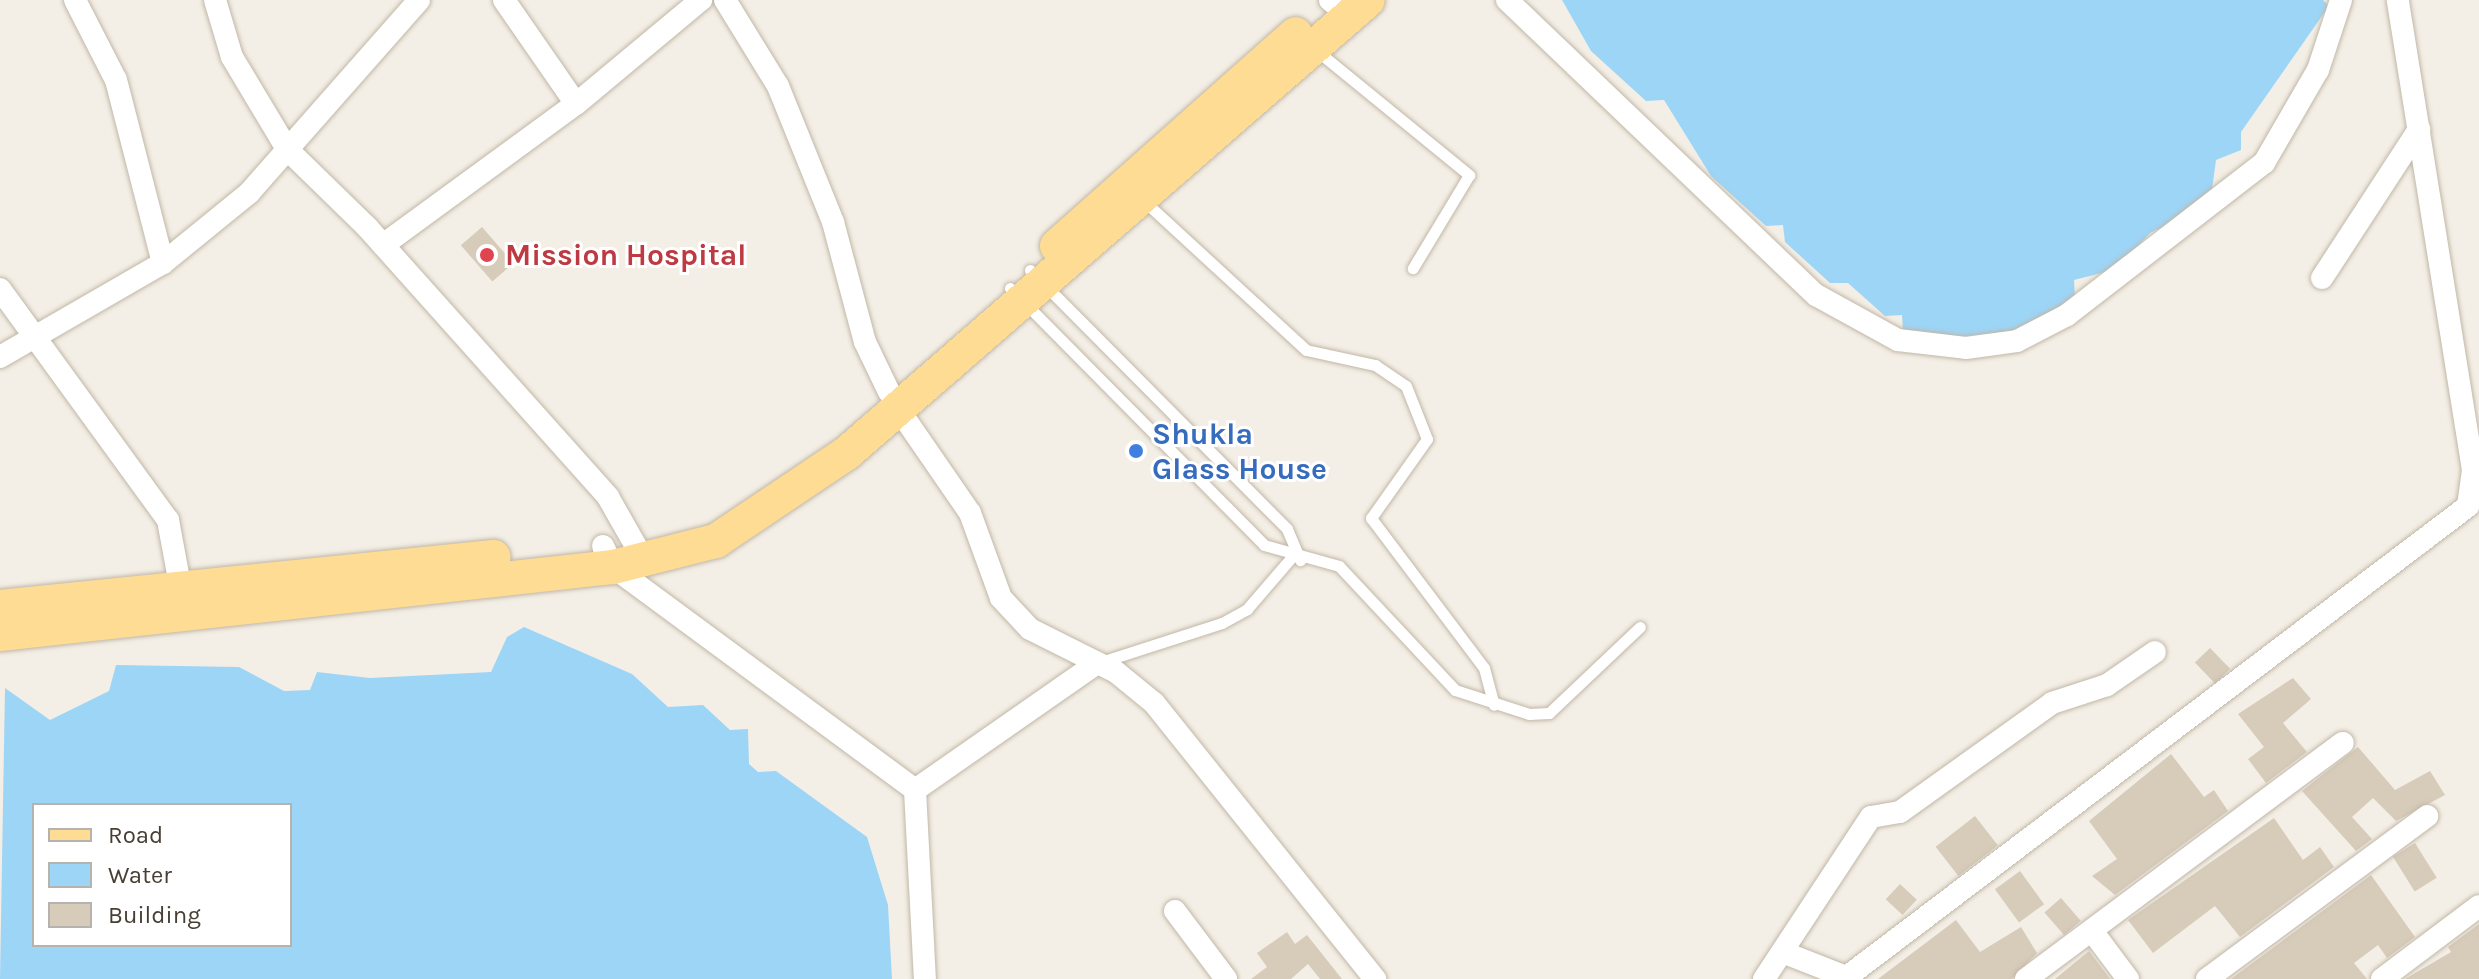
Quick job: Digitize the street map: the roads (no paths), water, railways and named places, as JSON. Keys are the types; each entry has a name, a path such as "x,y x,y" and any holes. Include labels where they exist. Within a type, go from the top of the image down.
{"main road":[{"path":"1135,191 1315,49 1343,4"},
{"path":"0,634 183,601 625,554 749,526 1028,287 1343,4"},
{"path":"0,607 183,601"}],"street":[{"path":"75,0 116,80 163,263"},
{"path":"215,0 232,57 287,149 383,245 608,497 625,554 915,790 925,979"},
{"path":"0,357 39,340 163,263 249,193 419,0"},
{"path":"504,0 576,104"},
{"path":"383,245 576,104 701,0"},
{"path":"725,0 778,86 805,151 870,355 894,401 970,513 1001,598 1030,629 1132,682 1177,727 1375,979"},
{"path":"1507,0 1816,295 1898,340 1966,348 2017,341 2067,315 2264,163 2318,70 2341,0"},
{"path":"1785,953 1850,977 2468,506 2473,470 2398,0"},
{"path":"2322,278 2419,129"},
{"path":"0,289 168,520 183,601"},
{"path":"1764,979 1785,953 1871,817 1900,812 2052,703 2107,685 2155,652"},
{"path":"915,790 1097,663"},
{"path":"2026,979 2343,743"},
{"path":"2207,979 2427,816"},
{"path":"2382,979 2479,906"},
{"path":"1175,911 1226,979"},
{"path":"2092,931 2128,979"}],"lane":[{"path":"1315,49 1469,175 1413,268"},
{"path":"1135,191 1294,342 1320,356 1375,365 1406,386 1427,439 1371,518 1484,668 1494,705"},
{"path":"1028,287 1287,529 1296,556"},
{"path":"1028,287 1264,545 1339,566 1442,679 1494,705 1549,713 1640,627"},
{"path":"1097,663 1222,623 1247,609 1296,556"}],"water":[{"path":"1562,0 2323,0 2329,6 2241,132 2241,150 2216,160 2210,204 2150,233 2117,269 2074,280 2075,297 2000,345 1903,332 1902,315 1885,316 1848,283 1830,283 1785,242 1783,225 1766,226 1711,176 1664,100 1646,101 1591,51"},
{"path":"524,627 632,674 668,707 703,705 730,730 748,729 749,764 758,772 776,771 867,837 888,905 892,979 0,979 5,688 50,720 109,691 116,665 239,667 284,691 310,690 317,672 370,678 491,672 507,637"}],"place":[{"name":"Mission Hospital","path":"487,255"},
{"name":"Shukla Glass House","path":"1136,451"}]}
